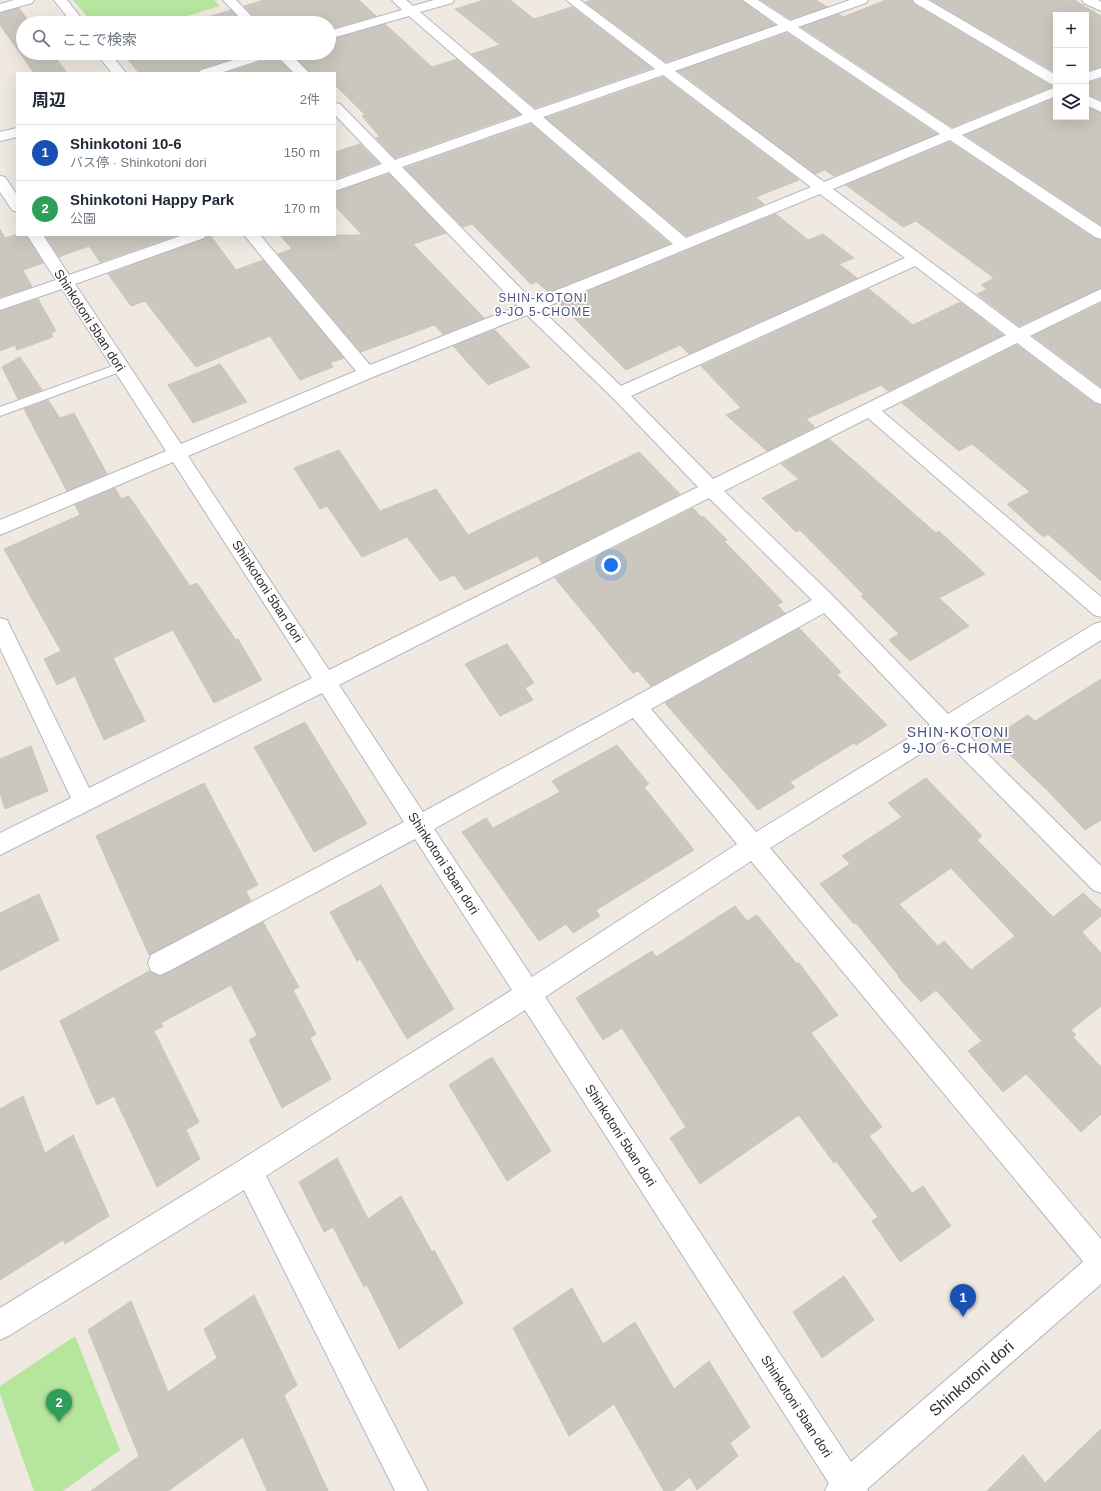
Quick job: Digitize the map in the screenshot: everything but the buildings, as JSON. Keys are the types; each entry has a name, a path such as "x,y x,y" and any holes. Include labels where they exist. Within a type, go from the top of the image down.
{"street":[{"path":"0,8 28,0"},
{"path":"60,0 73,16"},
{"path":"229,0 245,16"},
{"path":"398,0 532,117 684,245"},
{"path":"336,34 448,0"},
{"path":"572,0 1101,398"},
{"path":"749,0 1101,234"},
{"path":"336,186 862,0"},
{"path":"919,0 1053,79"},
{"path":"1088,0 1101,7"},
{"path":"109,60 118,72"},
{"path":"209,72 248,60"},
{"path":"289,60 301,72"},
{"path":"1089,77 1101,72"},
{"path":"0,528 368,372 529,306 684,245 1053,92"},
{"path":"1089,101 1101,108"},
{"path":"336,108 529,306 619,394 710,488 826,602 946,727 1101,882"},
{"path":"0,137 16,132"},
{"path":"0,180 16,205"},
{"name":"Shinkotoni 5ban dori","path":"36,236 529,993 847,1489"},
{"path":"0,305 195,236"},
{"path":"253,236 368,372"},
{"path":"619,394 916,259"},
{"path":"0,844 1017,334 1101,294"},
{"path":"869,409 1101,609"},
{"path":"160,963 420,825 826,602"},
{"path":"0,626 84,802"},
{"path":"0,1324 249,1171 529,993 752,847 1101,630"},
{"path":"636,706 752,847 1101,1261"},
{"path":"249,1171 412,1491"},
{"name":"Shinkotoni dori","path":"847,1489 1101,1265"}],"lane":[{"path":"0,412 121,367"}],"green space":[{"path":"73,0 214,0 220,6 186,16 87,16"},
{"path":"75,1336 120,1450 63,1491 34,1491 0,1394 0,1386"}],"place":[{"name":"Shinkotoni 10-6","path":"963,1317"},
{"name":"Shinkotoni Happy Park","path":"59,1422"}],"district":[{"name":"SHIN-KOTONI 9-JO 5-CHOME","path":"543,305"},
{"name":"SHIN-KOTONI 9-JO 6-CHOME","path":"958,740"}]}
